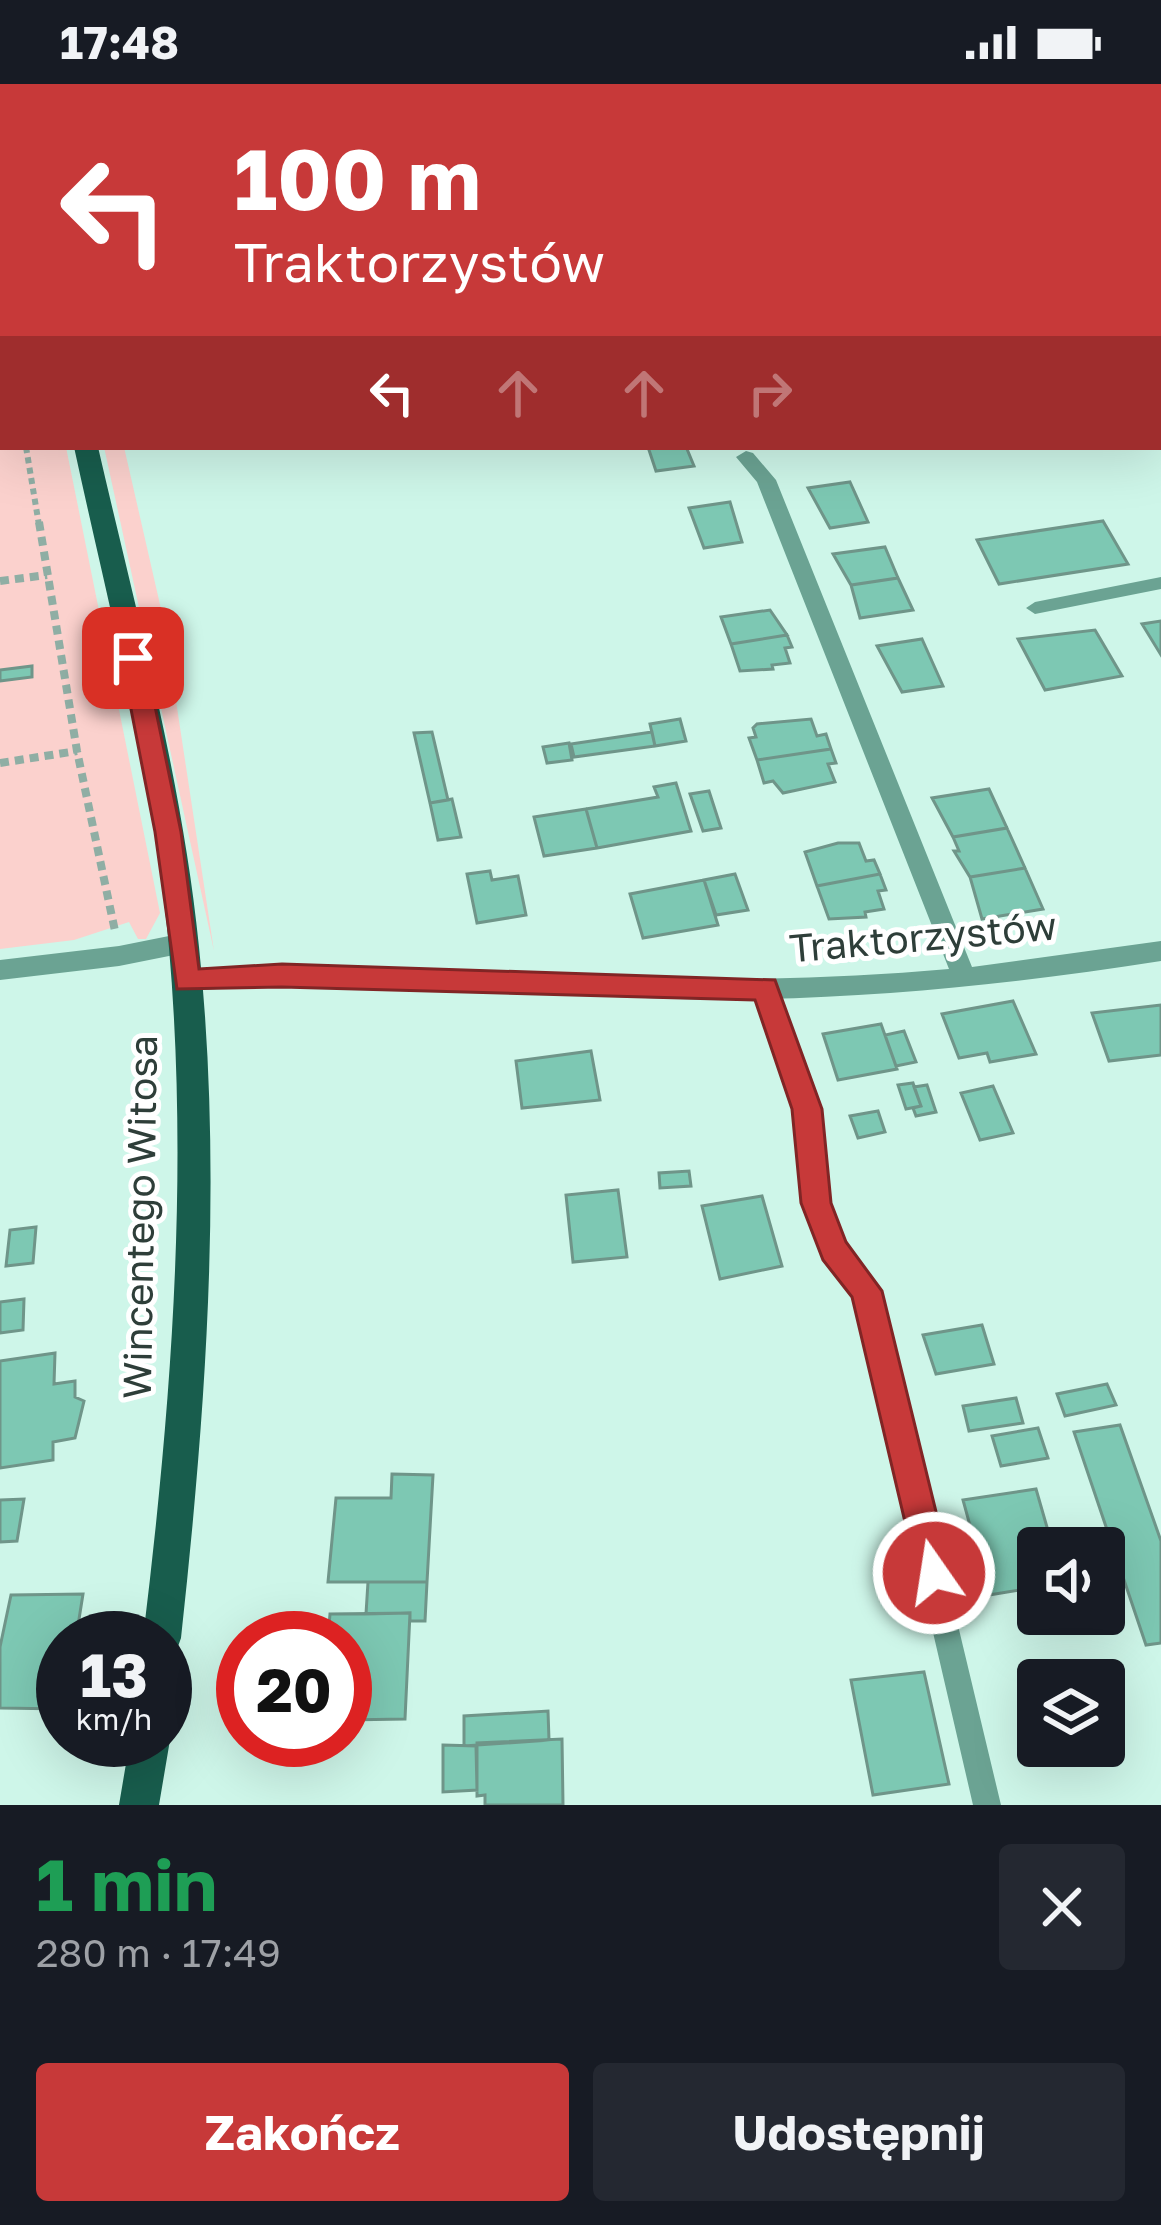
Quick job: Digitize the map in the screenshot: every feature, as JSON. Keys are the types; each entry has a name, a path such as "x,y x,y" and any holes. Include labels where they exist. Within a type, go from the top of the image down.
{"main road":[{"name":"Wincentego Witosa","path":"87,450 159,786 184,943 195,1099 193,1265 164,1611"},
{"path":"139,1805 145,1767"}],"street":[{"path":"746,457 766,480 964,977"},
{"path":"0,970 184,943"},
{"name":"Traktorzystów","path":"187,981 282,975 765,988 964,977 1161,951"}],"lane":[{"path":"1036,608 1161,584"},
{"path":"765,988 807,1109 816,1203 834,1250 866,1291 987,1805"}],"path":[{"path":"26,450 77,752 119,956"},
{"path":"0,581 47,575"},
{"path":"0,763 77,752"}],"shaded area":[{"path":"0,450 67,450 160,913 146,939 138,939 129,922 74,940 0,949"},
{"path":"105,450 125,450 164,622 214,951"}],"building":[{"path":"649,450 687,450 694,466 656,471"},
{"path":"850,482 868,522 830,528 808,488"},
{"path":"730,502 742,542 704,548 689,508"},
{"path":"1103,521 1128,564 999,584 977,540"},
{"path":"885,547 898,578 851,585 833,554"},
{"path":"898,578 913,610 860,618 851,585"},
{"path":"770,610 787,635 731,644 721,617"},
{"path":"1161,621 1161,655 1142,624"},
{"path":"1095,630 1122,676 1045,690 1018,639"},
{"path":"787,635 792,647 785,648 790,663 740,671 731,644"},
{"path":"922,639 943,686 902,692 877,646"},
{"path":"32,666 32,677 0,681 0,670"},
{"path":"680,719 686,741 655,746 650,724"},
{"path":"811,719 817,736 826,734 831,749 757,760 749,738 756,737 753,728 757,724"},
{"path":"432,732 448,800 430,803 414,733"},
{"path":"652,732 655,746 574,757 571,744"},
{"path":"569,743 572,760 547,763 543,747"},
{"path":"831,749 836,763 828,764 835,782 783,793 773,781 764,783 757,760"},
{"path":"676,783 691,831 597,848 586,809 658,797 654,787"},
{"path":"989,789 1007,828 953,837 932,798"},
{"path":"709,791 721,828 703,831 690,794"},
{"path":"452,799 461,837 438,840 430,803"},
{"path":"586,809 597,848 544,856 534,817"},
{"path":"1007,828 1025,868 970,877 954,851 959,851 953,837"},
{"path":"859,843 866,861 874,860 880,874 817,886 805,852"},
{"path":"1025,868 1043,909 982,919 970,877"},
{"path":"490,871 492,880 518,876 526,915 477,923 467,874"},
{"path":"735,874 748,910 716,915 704,880"},
{"path":"880,874 886,890 878,891 884,909 865,912 866,917 829,919 817,886"},
{"path":"704,880 718,925 643,938 630,894"},
{"path":"1013,1001 1036,1054 990,1062 987,1053 959,1058 942,1014"},
{"path":"1161,1005 1161,1055 1109,1061 1092,1013"},
{"path":"881,1024 897,1069 838,1080 823,1034"},
{"path":"904,1031 916,1062 896,1066 885,1035"},
{"path":"591,1051 600,1100 522,1108 516,1061"},
{"path":"913,1083 921,1106 906,1109 898,1085"},
{"path":"927,1085 936,1112 916,1116 913,1108 921,1106 914,1087"},
{"path":"993,1086 1013,1133 980,1140 961,1093"},
{"path":"878,1111 885,1132 858,1138 850,1116"},
{"path":"689,1171 691,1186 660,1188 659,1173"},
{"path":"618,1190 627,1257 573,1262 566,1195"},
{"path":"762,1196 782,1266 720,1279 702,1206"},
{"path":"36,1227 33,1263 6,1266 10,1230"},
{"path":"24,1299 23,1330 0,1333 0,1302"},
{"path":"982,1325 994,1364 936,1374 923,1335"},
{"path":"55,1353 54,1384 75,1381 75,1397 84,1401 75,1438 53,1442 53,1460 0,1468 0,1361"},
{"path":"1107,1384 1116,1405 1065,1416 1057,1394"},
{"path":"1016,1398 1023,1423 969,1431 963,1406"},
{"path":"1120,1425 1161,1541 1161,1643 1146,1645 1125,1583 1125,1527 1106,1527 1074,1432"},
{"path":"1038,1428 1048,1458 1001,1466 992,1436"},
{"path":"392,1474 433,1475 427,1582 328,1582 336,1498 391,1498"},
{"path":"1036,1489 1047,1527 1017,1527 1017,1590 989,1595 963,1500"},
{"path":"24,1499 17,1541 0,1542 0,1500"},
{"path":"368,1582 427,1582 425,1621 410,1621 410,1613 366,1611"},
{"path":"83,1594 80,1611 36,1611 36,1709 0,1708 0,1647 11,1595"},
{"path":"372,1613 410,1613 405,1719 372,1720"},
{"path":"924,1672 949,1784 873,1795 851,1680"},
{"path":"548,1711 549,1740 464,1746 464,1716"},
{"path":"562,1739 563,1805 485,1805 485,1795 477,1796 477,1743"},
{"path":"443,1745 476,1746 477,1790 443,1792"}],"route":[{"path":"133,658 168,832 187,981 282,975 765,988 807,1109 816,1203 834,1250 866,1291 934,1573"}]}
